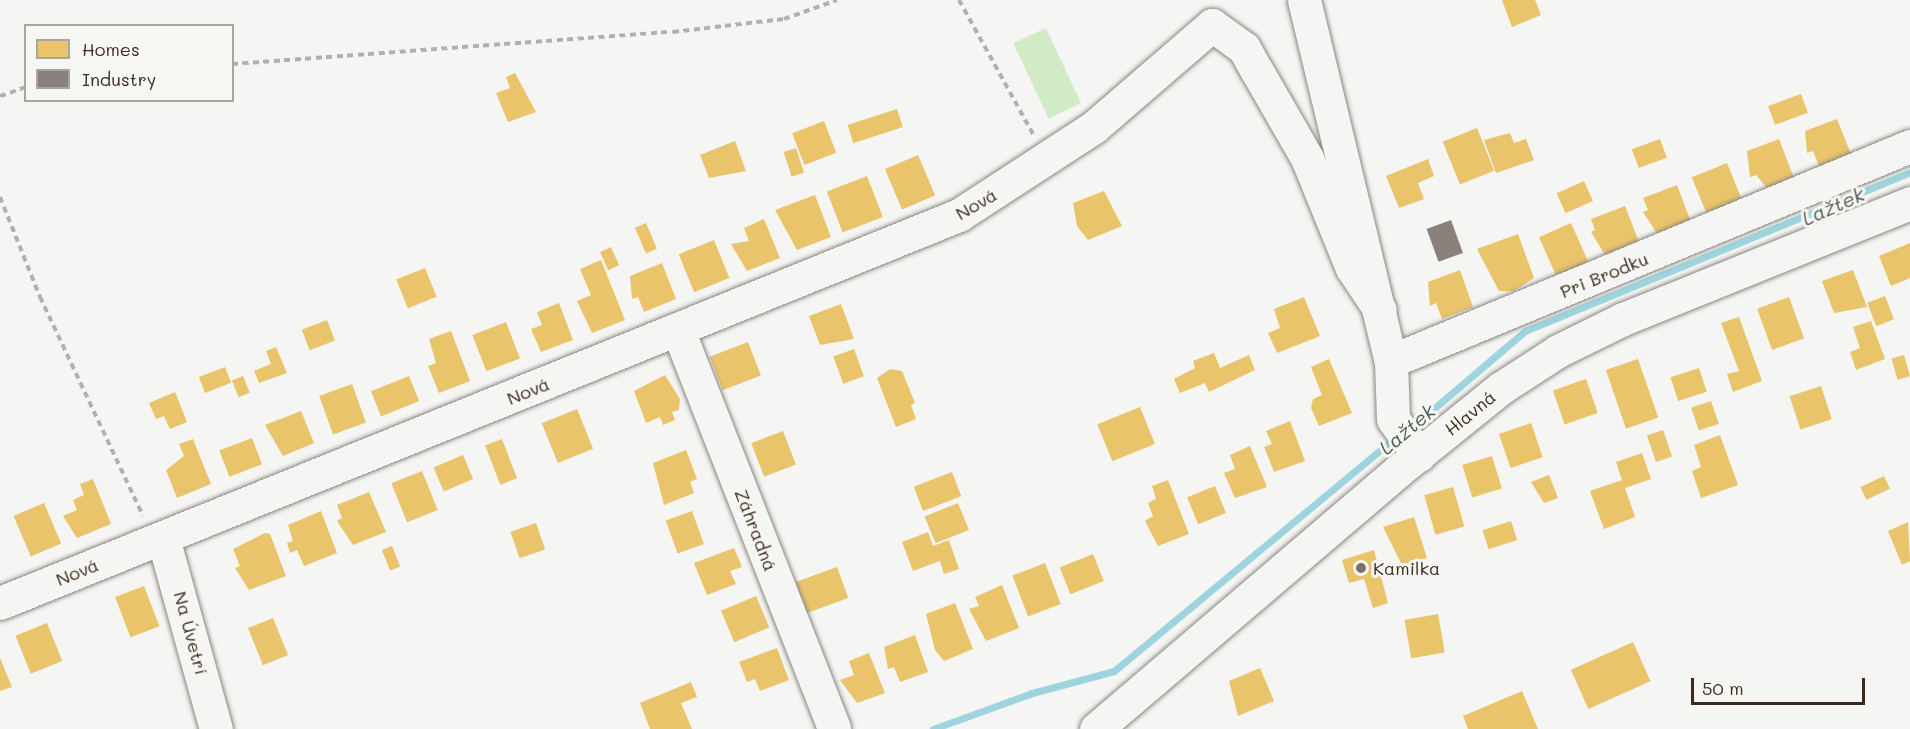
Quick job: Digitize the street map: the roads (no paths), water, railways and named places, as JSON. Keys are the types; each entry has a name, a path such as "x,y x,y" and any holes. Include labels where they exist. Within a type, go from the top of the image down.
{"street":[{"path":"1304,0 1380,310 1406,437"},
{"name":"Nová","path":"0,603 959,215 1048,161 1212,25 1244,48 1307,158 1352,268 1380,310"},
{"name":"Pri Brodku","path":"1391,362 1910,146"},
{"name":"Hlavná","path":"1096,729 1406,437 1501,388 1558,351 1623,318 1910,203"},
{"name":"Záhradná","path":"678,330 834,729"},
{"name":"Na Úvetrí","path":"163,538 216,729"}],"waterway":[{"name":"Lažtek","path":"1411,428 1525,331 1910,172"},
{"name":"Lažtek","path":"933,729 1032,693 1114,671 1397,436"}],"place":[{"name":"Kamilka","path":"1361,568"}]}
